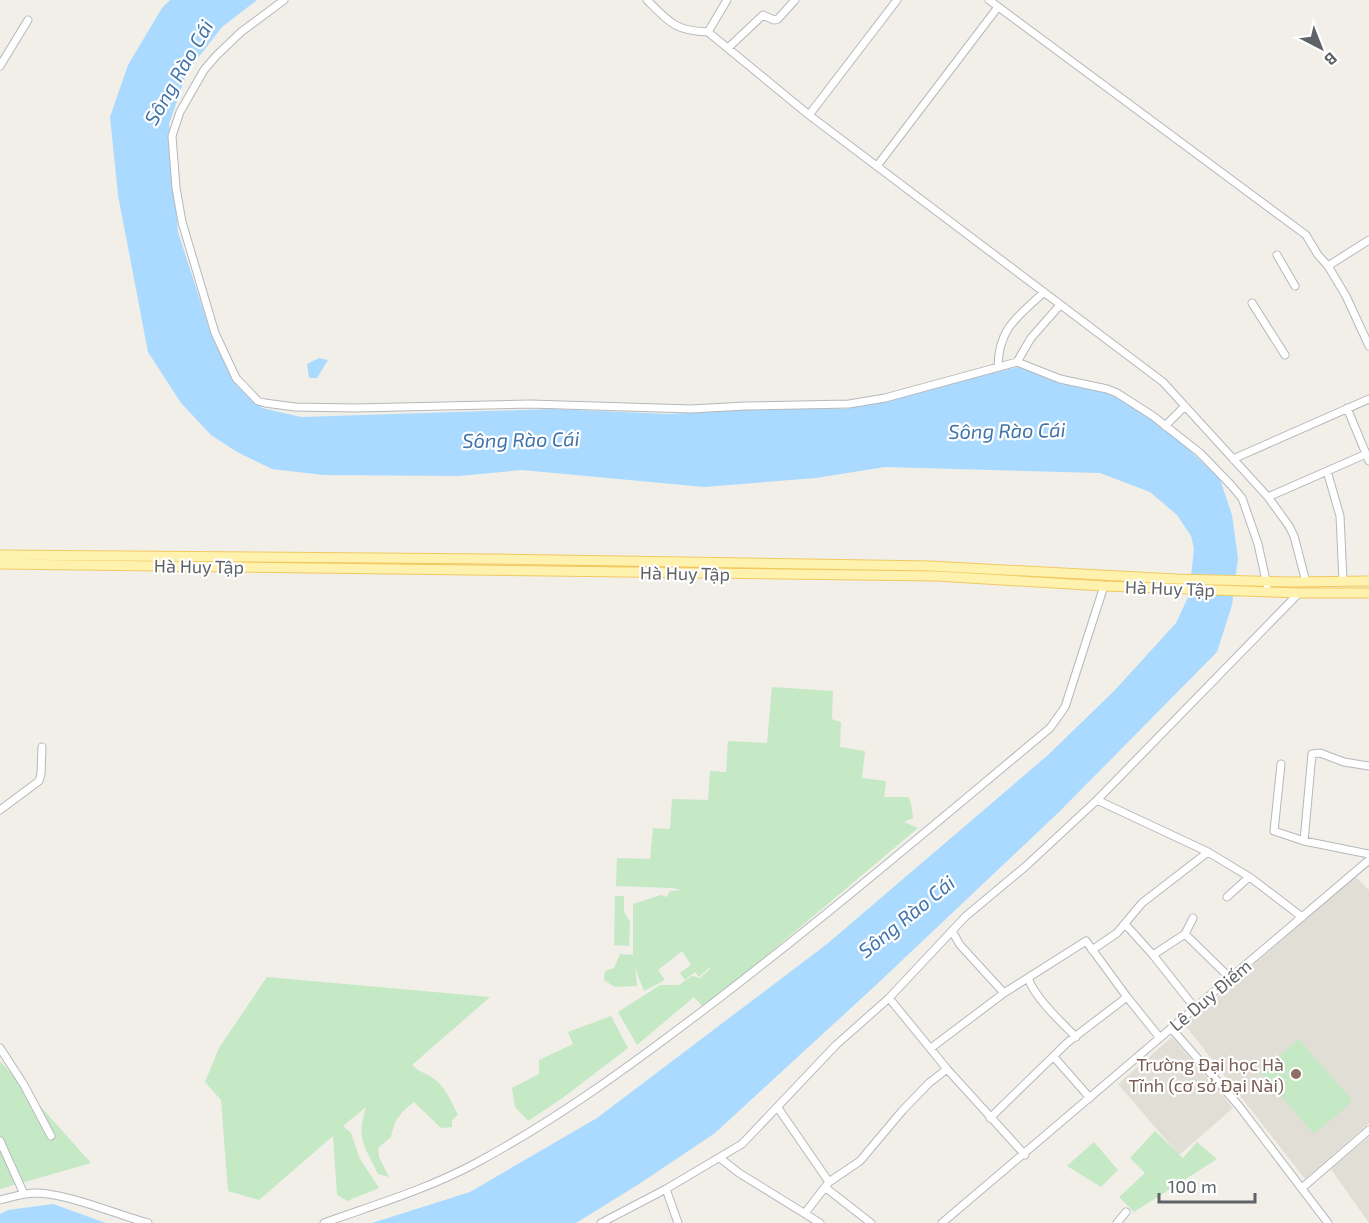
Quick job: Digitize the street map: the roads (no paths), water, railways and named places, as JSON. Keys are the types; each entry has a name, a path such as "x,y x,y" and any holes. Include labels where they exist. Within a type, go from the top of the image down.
{"main road":[{"name":"Hà Huy Tập","path":"0,555 495,559 918,566 1176,583 1267,586 1306,582 1369,581"},
{"name":"Hà Huy Tập","path":"0,564 936,576 1104,586 1176,583"},
{"name":"Hà Huy Tập","path":"1267,586 1299,593 1369,593"}],"street":[{"path":"284,0 242,32 210,63 196,82 180,112 172,136 176,188 182,222 215,333 236,378 258,401 294,407 356,408 540,404 691,409 849,404 885,398 1017,362 1060,379 1118,393 1200,453 1239,494 1258,543 1267,586"},
{"path":"647,0 671,24 693,32 708,32 809,115 1163,382 1268,497 1290,526 1306,582"},
{"path":"708,32 727,0"},
{"path":"728,48 763,15 778,20 795,0"},
{"path":"809,115 897,0"},
{"path":"989,0 1306,235 1346,296 1369,345"},
{"path":"877,166 998,7"},
{"path":"0,66 28,20"},
{"path":"1328,266 1369,240"},
{"path":"1277,255 1295,286"},
{"path":"998,366 999,345 1005,332 1044,292"},
{"path":"1252,303 1285,355"},
{"path":"1017,362 1031,338 1060,305"},
{"path":"1233,459 1369,399"},
{"path":"1166,426 1185,406"},
{"path":"1268,497 1327,471 1367,458 1347,408"},
{"path":"1327,471 1340,516 1343,581"},
{"path":"324,1223 450,1176 556,1117 670,1036 839,903 1050,728 1065,707 1104,586"},
{"path":"601,1223 666,1190 750,1138 836,1045 889,998 966,916 1026,866 1097,800 1299,593"},
{"path":"0,810 39,781 42,747"},
{"path":"1304,841 1312,754 1320,753 1344,762 1369,766"},
{"path":"1281,764 1274,831 1304,841 1369,854"},
{"path":"1097,800 1208,852 1302,917"},
{"path":"1092,950 1117,933 1142,903 1208,852"},
{"name":"Lê Duy Điếm","path":"942,1223 1025,1155 1369,860"},
{"path":"1227,897 1248,878"},
{"path":"1153,956 1185,934 1193,918"},
{"path":"1125,924 1195,1008"},
{"path":"952,932 960,945 1004,993"},
{"path":"1185,934 1230,978"},
{"path":"932,1048 1004,993 1086,941 1160,1038"},
{"path":"1028,978 1042,1000 1076,1037"},
{"path":"990,1118 1053,1057 1127,997"},
{"path":"889,998 947,1069 1025,1155"},
{"path":"1171,1028 1239,1106 1328,1223"},
{"path":"0,1047 24,1085 51,1136"},
{"path":"1053,1057 1090,1098"},
{"path":"805,1214 828,1185 860,1161 902,1111 929,1083 947,1069"},
{"path":"778,1108 828,1185 871,1223"},
{"path":"1302,1188 1369,1130"},
{"path":"0,1141 24,1194"},
{"path":"720,1158 739,1173 820,1223"},
{"path":"666,1190 678,1223"},
{"path":"0,1200 38,1193 148,1223"},
{"path":"1117,1223 1126,1212"}],"water":[{"name":"Sông Rào Cái","path":"170,0 257,0 222,27 187,72 169,124 178,232 211,334 232,379 262,408 301,417 552,409 669,414 774,408 846,409 1022,366 1113,394 1170,432 1220,479 1232,515 1238,558 1232,605 1217,652 1059,812 715,1133 576,1223 372,1223 470,1192 597,1118 827,944 1048,755 1115,690 1176,623 1189,595 1194,549 1191,536 1177,515 1150,492 1100,473 885,467 816,478 704,487 522,470 459,476 323,475 272,469 237,452 211,435 181,403 148,352 118,195 110,117 128,65 162,8"},
{"path":"319,358 328,360 317,378 309,378 307,364"},
{"path":"53,1204 106,1223 0,1223 0,1214 8,1210"}],"place":[{"name":"Trường Đại học Hà Tĩnh (cơ sở Đại Nài)","path":"1296,1074"}]}
